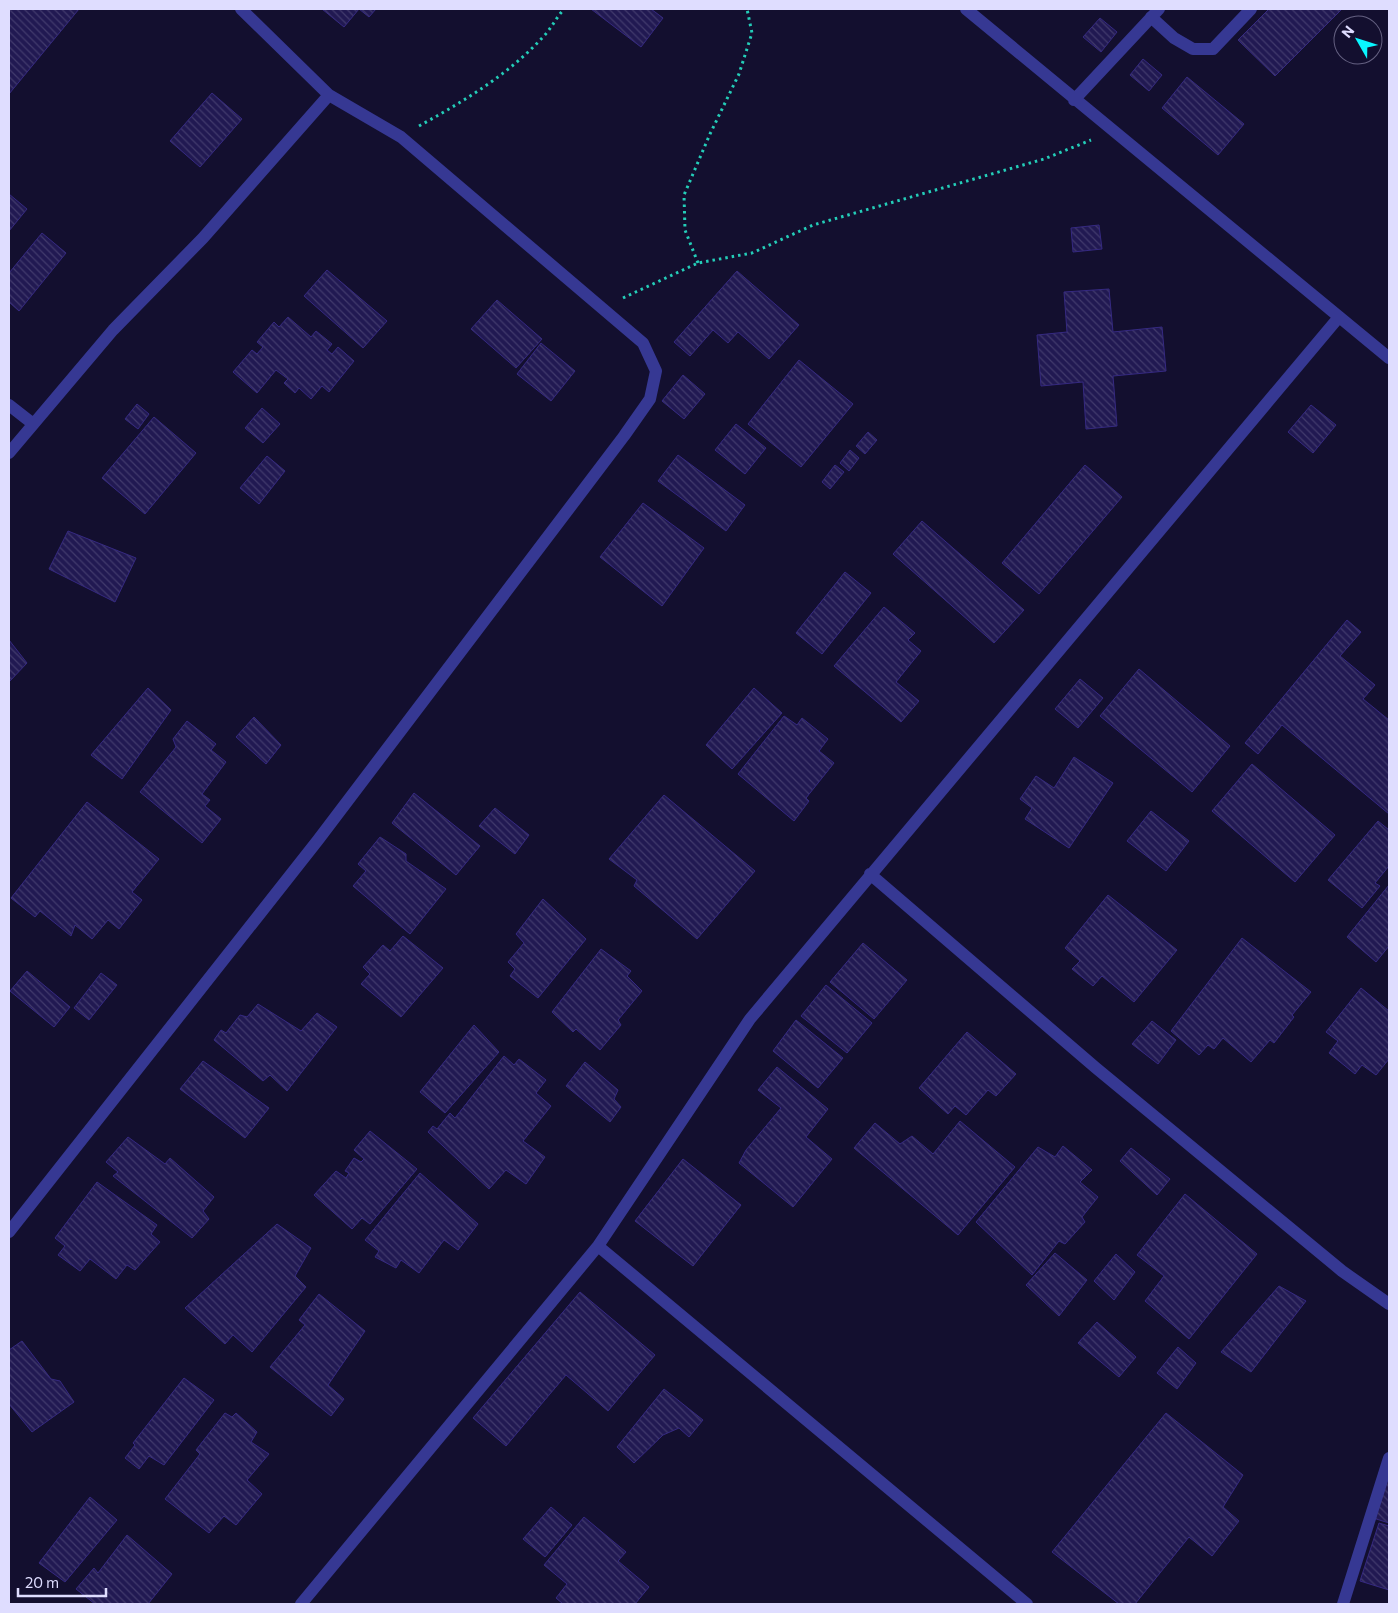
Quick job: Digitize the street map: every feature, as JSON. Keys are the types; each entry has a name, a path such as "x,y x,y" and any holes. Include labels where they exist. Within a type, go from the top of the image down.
{"street":[{"path":"9,1232 318,840 650,400 656,371 643,343 402,137 329,95 240,9"},
{"path":"966,9 1389,358"},
{"path":"1074,100 1155,13 1174,38 1193,49 1213,49 1252,9"},
{"path":"9,453 32,423 113,330 203,238 329,95"},
{"path":"301,1604 598,1246 750,1019 1340,317"},
{"path":"9,405 32,423"},
{"path":"870,874 1096,1068 1342,1271 1389,1304"},
{"path":"598,1246 1027,1604"},
{"path":"1343,1604 1389,1458"}],"path":[{"path":"402,137 475,95 544,36 564,9"},
{"path":"698,263 685,230 684,195 710,134 739,74 752,33 747,9"},
{"path":"601,307 698,263 752,253 814,225 1044,159 1114,131"}],"building":[{"path":"9,9 79,9 9,94"},
{"path":"322,9 359,9 344,27"},
{"path":"359,9 376,9 369,17"},
{"path":"591,9 651,9 663,18 641,47"},
{"path":"1269,9 1342,9 1336,15 1333,15 1333,18 1275,76 1238,40"},
{"path":"1100,18 1117,32 1101,52 1083,37"},
{"path":"1143,59 1162,75 1149,91 1130,75"},
{"path":"1187,77 1244,124 1218,155 1162,108"},
{"path":"212,93 242,119 200,167 170,141"},
{"path":"9,194 27,209 9,231"},
{"path":"1099,225 1102,249 1073,252 1071,228"},
{"path":"42,233 66,253 19,311 9,302 9,273"},
{"path":"327,270 387,321 363,348 304,296"},
{"path":"737,271 799,325 769,359 738,332 728,343 713,330 690,356 674,342"},
{"path":"1109,289 1113,332 1162,327 1166,371 1113,376 1117,426 1086,429 1083,382 1041,386 1037,335 1067,332 1064,292"},
{"path":"497,300 542,339 516,368 471,329"},
{"path":"288,317 311,337 316,331 332,344 327,350 332,354 338,347 354,361 329,392 322,386 311,399 299,388 295,393 284,383 288,379 276,370 257,393 233,372 252,350 257,354 263,347 257,342 274,322 279,327"},
{"path":"541,343 575,371 551,401 517,374"},
{"path":"799,360 853,404 801,467 748,424"},
{"path":"683,375 705,394 684,419 662,401"},
{"path":"137,404 149,414 138,429 125,419"},
{"path":"1311,405 1336,425 1313,453 1288,432"},
{"path":"262,408 280,424 263,443 245,428"},
{"path":"154,417 196,453 145,514 102,478"},
{"path":"736,424 766,448 745,474 715,450"},
{"path":"868,432 877,440 865,454 856,446"},
{"path":"850,450 859,458 849,471 840,463"},
{"path":"678,455 745,505 726,531 658,481"},
{"path":"267,456 285,471 259,504 240,488"},
{"path":"835,465 844,472 830,489 822,482"},
{"path":"1085,465 1122,497 1039,594 1002,563"},
{"path":"643,503 704,548 662,606 600,557"},
{"path":"922,521 1024,610 994,643 893,554"},
{"path":"68,531 136,558 115,602 49,569"},
{"path":"845,572 871,593 822,654 796,633"},
{"path":"884,607 915,633 908,640 921,651 896,682 919,701 901,722 834,666"},
{"path":"1347,620 1361,632 1340,656 1375,685 1363,699 1389,720 1389,814 1282,725 1258,754 1245,743"},
{"path":"9,640 27,663 9,682"},
{"path":"1139,669 1230,746 1192,792 1100,716"},
{"path":"1080,679 1103,698 1078,728 1055,709"},
{"path":"148,688 171,710 122,779 91,755"},
{"path":"754,688 782,713 732,769 706,745"},
{"path":"784,716 797,725 802,718 828,739 819,751 834,763 806,798 809,801 794,821 738,774"},
{"path":"254,717 281,745 266,764 236,737"},
{"path":"187,721 216,744 211,750 226,762 202,794 210,800 205,806 221,819 202,843 140,792 176,747 173,739"},
{"path":"1074,757 1113,783 1069,848 1025,819 1032,808 1020,799 1036,776 1054,788"},
{"path":"1252,764 1335,835 1295,882 1212,811"},
{"path":"414,793 480,846 456,875 392,823"},
{"path":"664,795 755,871 697,939 634,886 637,880 609,859"},
{"path":"87,802 159,859 132,892 142,900 119,929 108,920 92,939 75,925 71,936 40,911 35,917 11,898"},
{"path":"495,808 529,835 515,854 479,826"},
{"path":"1151,811 1189,841 1166,871 1127,841"},
{"path":"1378,821 1389,830 1389,866 1375,883 1380,886 1362,908 1328,880"},
{"path":"380,837 406,854 406,861 446,889 410,934 353,886 366,871 358,864"},
{"path":"1389,885 1389,946 1376,962 1347,937"},
{"path":"1108,895 1177,950 1134,1002 1102,976 1093,986 1072,969 1080,961 1065,948"},
{"path":"543,899 586,939 538,998 510,976 515,969 508,962 524,943 516,934"},
{"path":"403,936 443,968 401,1017 361,984 370,974 363,967 383,945 390,951"},
{"path":"1242,938 1311,992 1292,1015 1294,1017 1274,1043 1270,1040 1251,1062 1223,1038 1214,1049 1208,1045 1199,1055 1171,1031"},
{"path":"863,943 907,980 874,1019 830,982"},
{"path":"601,949 631,971 627,976 642,991 618,1020 621,1025 600,1050 576,1029 573,1032 552,1012"},
{"path":"27,971 70,1007 54,1027 10,991"},
{"path":"101,973 117,985 89,1020 74,1008"},
{"path":"826,985 872,1023 847,1053 801,1016"},
{"path":"1361,988 1389,1011 1389,1059 1376,1075 1362,1065 1355,1074 1329,1053 1338,1041 1326,1032"},
{"path":"258,1004 301,1031 317,1013 337,1027 287,1091 270,1075 263,1081 214,1040 221,1030 226,1033 240,1015 247,1017"},
{"path":"796,1020 843,1058 818,1088 773,1051"},
{"path":"1152,1021 1176,1040 1158,1064 1132,1044"},
{"path":"474,1025 499,1052 445,1113 420,1092"},
{"path":"967,1032 1016,1074 996,1096 988,1090 966,1115 955,1106 948,1114 919,1088"},
{"path":"504,1056 514,1065 519,1059 546,1080 536,1093 551,1106 523,1141 545,1157 526,1184 506,1170 489,1189 428,1132 433,1126 437,1129 450,1113 455,1118"},
{"path":"203,1061 269,1108 245,1138 180,1089"},
{"path":"585,1062 618,1090 614,1099 621,1107 610,1122 566,1086"},
{"path":"777,1067 828,1109 806,1137 832,1159 793,1207 739,1163 746,1150 781,1108 758,1090"},
{"path":"960,1121 1015,1167 958,1235 854,1148 875,1123 900,1144 912,1136 933,1154"},
{"path":"370,1131 417,1169 370,1224 362,1218 352,1229 314,1195 336,1171 346,1178 349,1173 345,1171 354,1158 361,1162 364,1159 354,1150"},
{"path":"128,1137 165,1164 170,1158 214,1197 203,1211 209,1219 192,1238 113,1176 118,1172 106,1162"},
{"path":"1063,1146 1092,1170 1080,1182 1098,1197 1082,1217 1085,1222 1065,1244 1059,1241 1032,1275 976,1222 1038,1147 1055,1157"},
{"path":"1131,1148 1170,1179 1157,1195 1120,1161"},
{"path":"683,1159 741,1205 693,1266 635,1221"},
{"path":"420,1173 478,1224 458,1250 444,1240 419,1273 401,1260 396,1268 375,1257 379,1251 365,1240"},
{"path":"97,1182 157,1225 151,1234 160,1242 135,1270 127,1265 116,1279 90,1259 80,1271 58,1255 65,1246 55,1238"},
{"path":"1185,1194 1257,1254 1189,1339 1145,1301 1164,1276 1137,1255"},
{"path":"277,1224 311,1248 295,1276 306,1287 252,1352 233,1335 225,1344 185,1308"},
{"path":"1055,1253 1087,1280 1059,1316 1026,1285"},
{"path":"1116,1254 1135,1272 1114,1300 1094,1281"},
{"path":"1279,1286 1306,1301 1251,1372 1221,1352"},
{"path":"580,1292 655,1355 608,1411 566,1375 506,1446 473,1418"},
{"path":"319,1294 365,1331 328,1385 344,1399 331,1416 270,1367 305,1325 299,1320"},
{"path":"1097,1322 1136,1357 1119,1377 1078,1343"},
{"path":"22,1341 51,1379 60,1381 74,1402 32,1432 9,1404 9,1350"},
{"path":"1178,1347 1196,1363 1177,1389 1157,1373"},
{"path":"184,1378 214,1400 164,1465 149,1456 139,1469 125,1458 135,1445 133,1443"},
{"path":"664,1389 703,1420 689,1437 679,1428 663,1435 634,1463 617,1447"},
{"path":"225,1413 232,1417 236,1413 257,1432 251,1442 269,1454 247,1480 262,1494 236,1525 224,1516 209,1533 165,1499 200,1454 196,1450"},
{"path":"1166,1413 1243,1475 1223,1507 1239,1521 1212,1556 1189,1537 1135,1604 1119,1604 1052,1552"},
{"path":"1389,1470 1389,1523 1373,1518"},
{"path":"90,1497 117,1520 65,1582 39,1563"},
{"path":"551,1507 572,1525 545,1557 523,1539"},
{"path":"584,1517 626,1552 618,1561 649,1587 635,1604 563,1604 556,1598 567,1584 544,1565"},
{"path":"1379,1523 1389,1526 1389,1590 1360,1581"},
{"path":"127,1535 172,1574 148,1604 95,1604 76,1589 94,1568 98,1573"}]}
